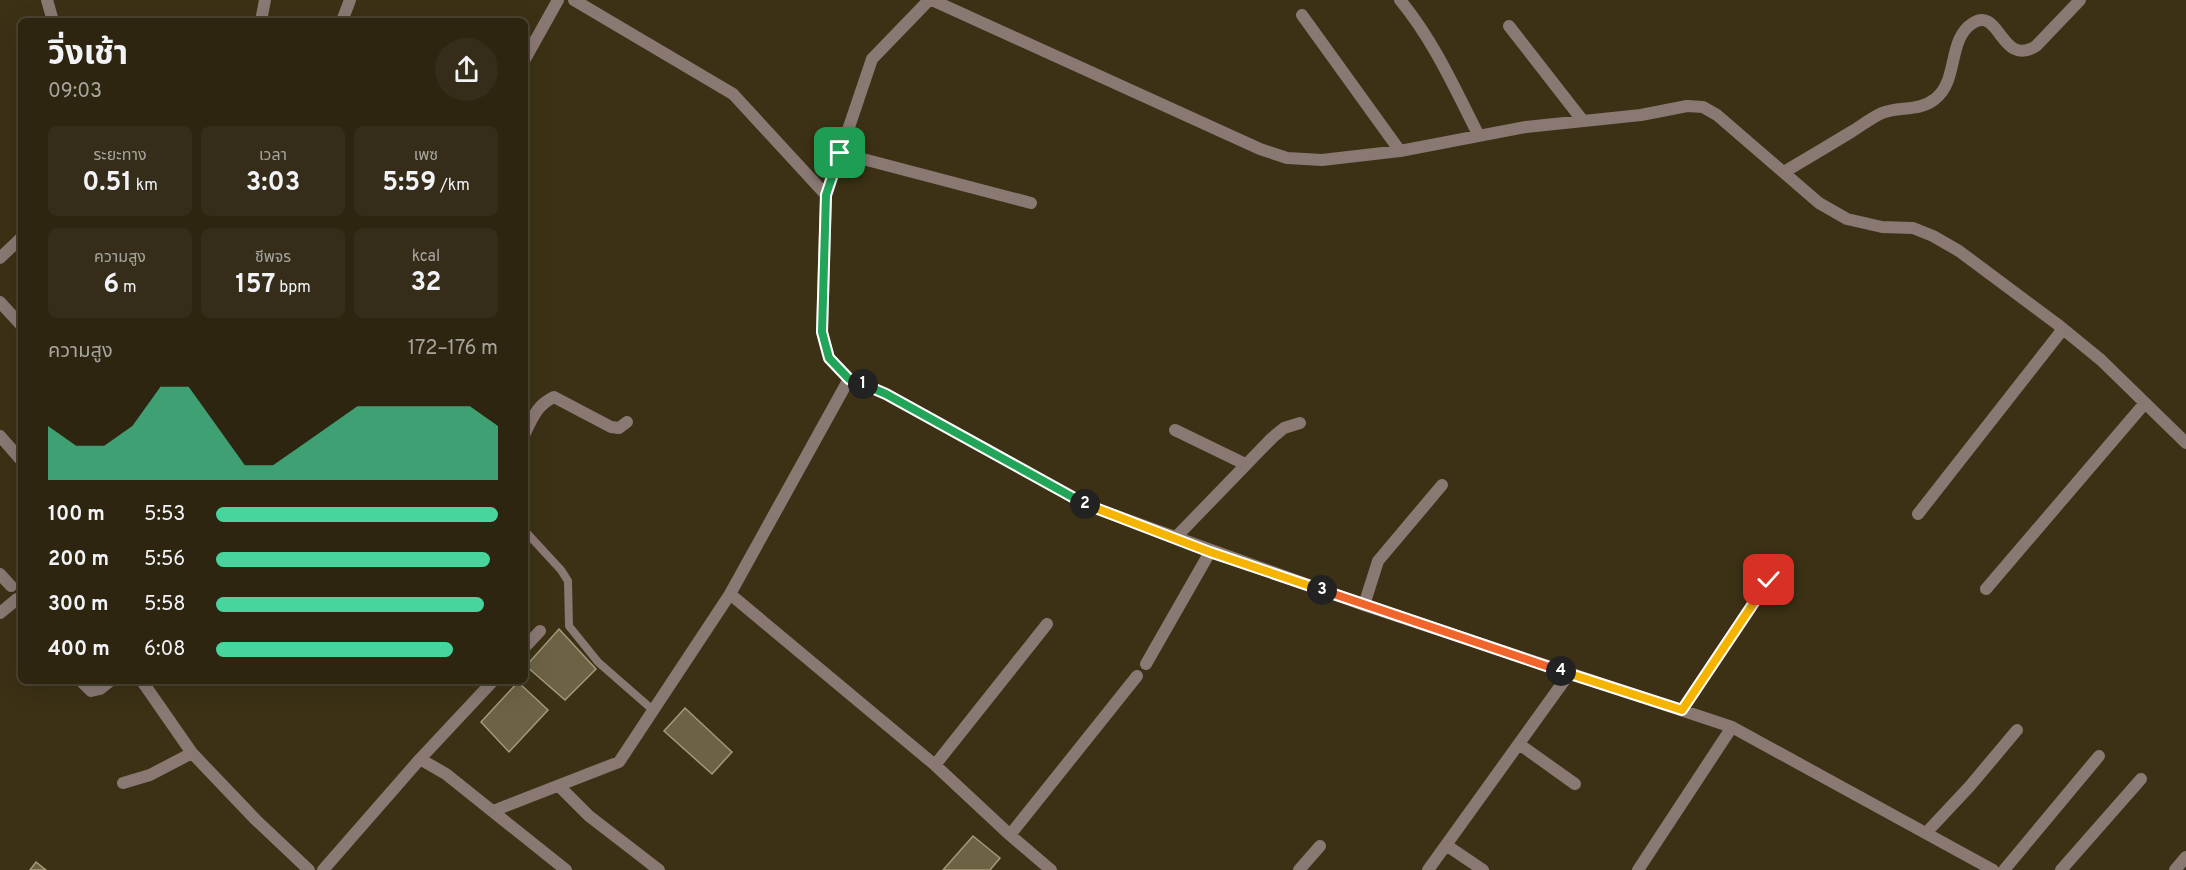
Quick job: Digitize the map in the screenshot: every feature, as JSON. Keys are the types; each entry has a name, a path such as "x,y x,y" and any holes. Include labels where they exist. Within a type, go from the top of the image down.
{"street":[{"path":"47,0 52,18"},
{"path":"262,18 265,0"},
{"path":"343,18 350,0"},
{"path":"528,54 558,0"},
{"path":"574,0 733,94 826,195"},
{"path":"1993,870 1732,727 1364,605 1210,552 1089,506 886,394 849,379 829,358 822,332 826,195 872,59 931,0 1260,149 1287,158 1322,160 1400,152 1526,127 1641,115 1688,106 1703,107 1717,115 1819,203 1847,219 1882,227 1913,228 1959,251 2063,328 2101,360 2186,443"},
{"path":"1400,0 1420,24 1437,53 1479,136"},
{"path":"1784,172 1884,112 1919,107 1935,99 1947,87 1961,36 1974,22 1983,20 1995,26 2005,42 2013,49 2027,51 2036,46 2080,0"},
{"path":"1302,15 1400,152"},
{"path":"1509,26 1583,121"},
{"path":"840,153 1031,203"},
{"path":"0,258 18,241"},
{"path":"0,302 18,322"},
{"path":"1918,514 2063,328"},
{"path":"493,811 619,762 730,594 849,379"},
{"path":"528,427 542,403 554,398 611,427 619,428 627,422"},
{"path":"1986,589 2145,403"},
{"path":"1175,538 1245,464 1284,428 1300,423"},
{"path":"1175,429 1245,464"},
{"path":"0,436 18,457"},
{"path":"1364,605 1378,561 1442,484"},
{"path":"1146,664 1210,552"},
{"path":"0,574 11,586"},
{"path":"1682,710 1769,580"},
{"path":"730,594 935,765 1052,870"},
{"path":"0,613 18,600"},
{"path":"935,765 1047,624"},
{"path":"528,644 540,631"},
{"path":"1428,870 1569,674"},
{"path":"1010,834 1137,676"},
{"path":"84,684 91,691 100,689 106,684"},
{"path":"144,684 192,753 256,820 309,870"},
{"path":"323,870 420,759 490,684"},
{"path":"1638,870 1732,727"},
{"path":"1926,833 1970,786 2017,730"},
{"path":"1519,744 1575,784"},
{"path":"123,783 150,775 192,753"},
{"path":"2004,870 2098,756"},
{"path":"420,759 446,774 566,870"},
{"path":"2061,870 2141,780"},
{"path":"559,786 589,816 659,870"},
{"path":"1446,845 1483,870"},
{"path":"1299,870 1320,846"},
{"path":"2175,870 2186,857"}],"lane":[{"path":"528,534 561,570 568,581 569,626 598,662 654,711"}],"building":[{"path":"559,629 596,669 565,700 528,668 528,664"},
{"path":"516,684 520,684 548,710 509,752 481,722"},
{"path":"685,708 732,752 712,774 664,731"},
{"path":"973,836 1000,858 990,870 943,870"},
{"path":"36,862 46,870 30,870"}],"route":[{"path":"840,153 826,195 822,332 829,358 849,379 886,394 1089,506 1210,552 1364,605 1682,710 1769,580"}]}
